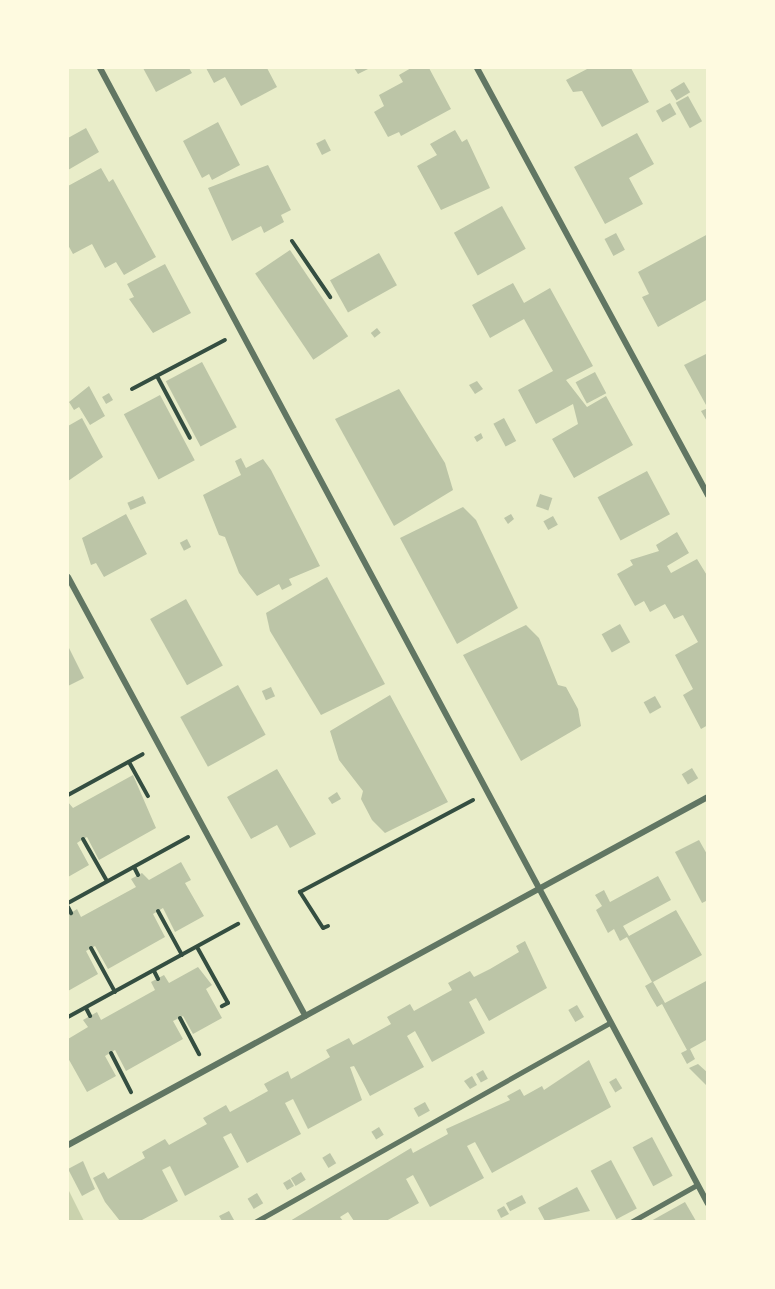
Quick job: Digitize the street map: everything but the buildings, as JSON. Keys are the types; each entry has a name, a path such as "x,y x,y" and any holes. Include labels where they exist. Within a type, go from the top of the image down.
{"street":[{"path":"100,68 490,791 541,887 543,900 708,1204"},
{"path":"477,68 708,496"},
{"path":"68,577 305,1016"},
{"path":"68,1145 708,797"}],"lane":[{"path":"255,1221 610,1023"},
{"path":"631,1221 697,1185"}],"path":[{"path":"292,241 330,297"},
{"path":"132,389 242,331"},
{"path":"156,376 190,438"},
{"path":"68,795 158,745"},
{"path":"129,762 148,796"},
{"path":"328,926 322,928 300,892 490,791"},
{"path":"71,913 68,905 203,828"},
{"path":"83,839 107,881"},
{"path":"134,867 138,875"},
{"path":"158,911 182,956"},
{"path":"68,1017 251,917"},
{"path":"197,947 228,1003 222,1006"},
{"path":"91,948 115,992"},
{"path":"154,970 158,979"},
{"path":"86,1008 90,1016"},
{"path":"180,1018 207,1069"},
{"path":"111,1053 139,1107"}],"green space":[{"path":"68,1189 84,1221 68,1221"}]}
